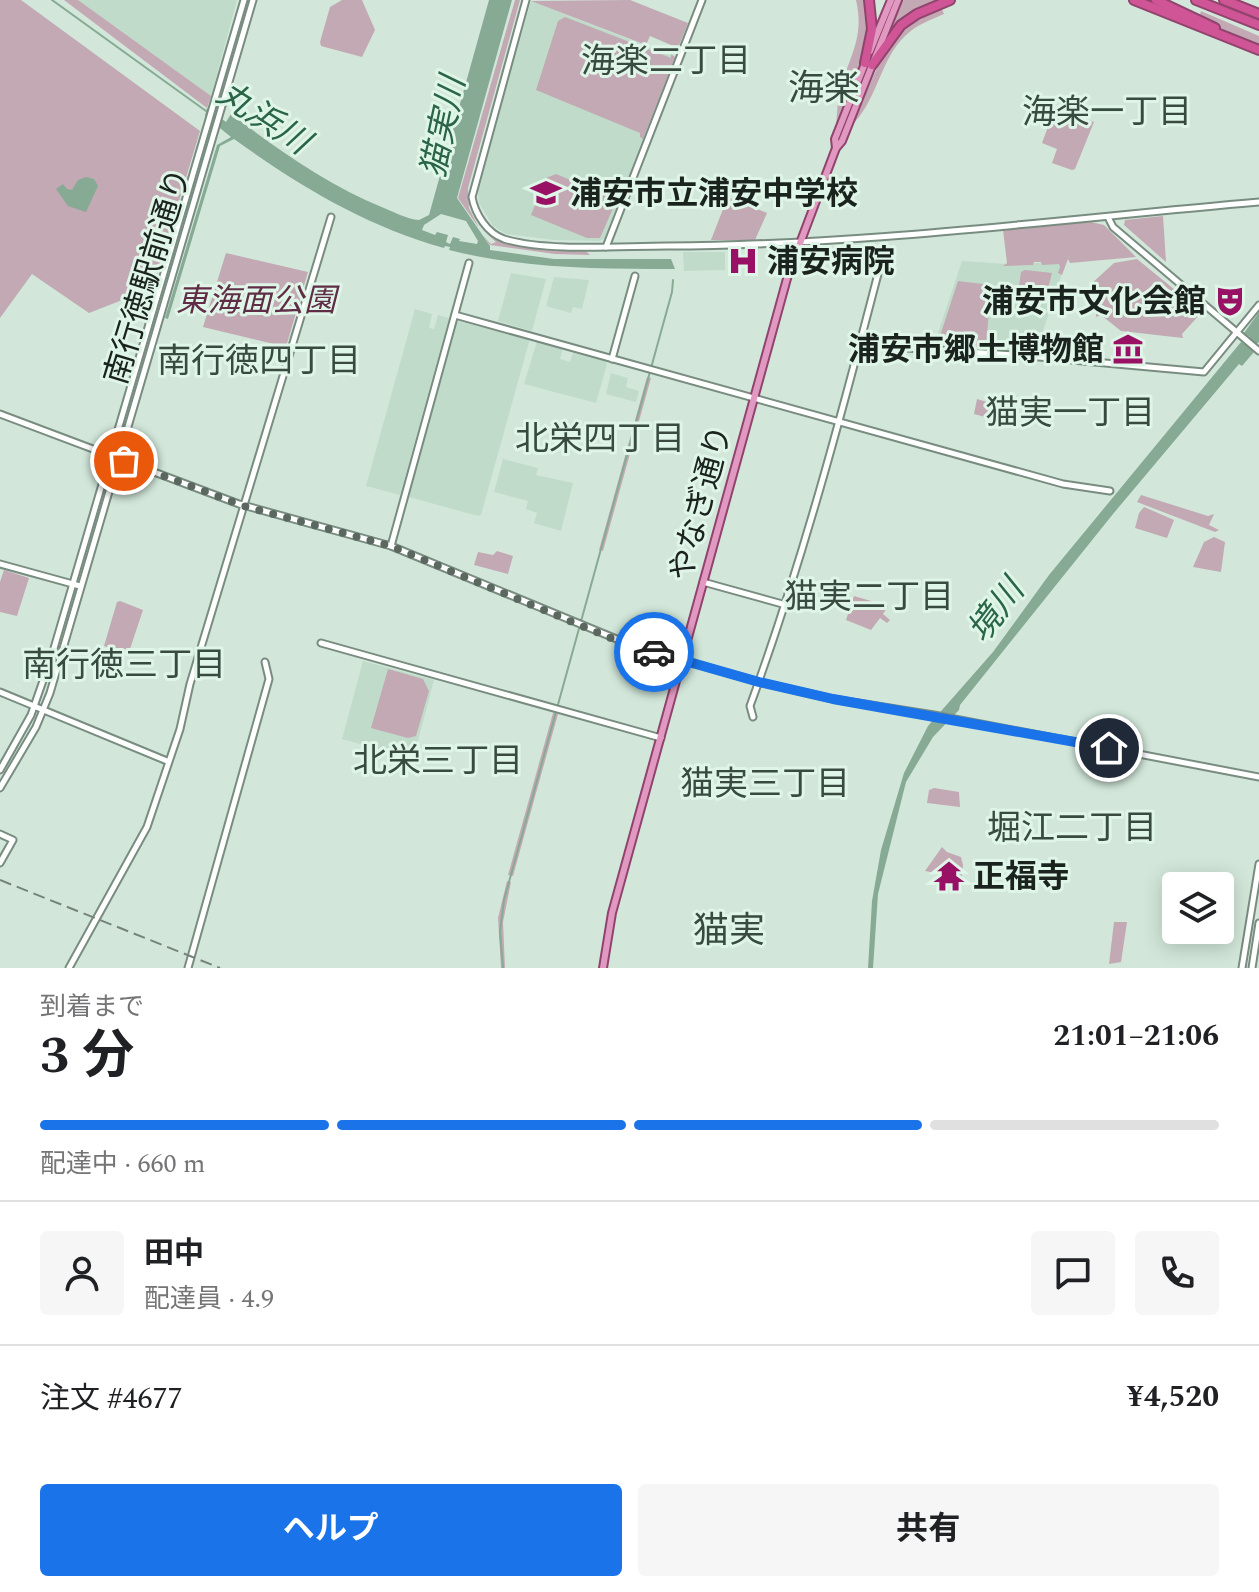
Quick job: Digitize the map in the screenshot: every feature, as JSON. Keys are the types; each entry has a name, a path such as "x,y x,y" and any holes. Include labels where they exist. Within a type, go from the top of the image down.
{"highway":[{"path":"869,0 872,20 869,64"},
{"path":"869,64 901,25 917,14 950,0"},
{"path":"1134,0 1259,50"},
{"path":"1156,0 1244,44"},
{"path":"1196,0 1259,25"},
{"path":"1224,0 1259,14"}],"main road":[{"path":"869,64 891,0"},
{"path":"869,64 898,0"},
{"name":"やなぎ通り","path":"603,968 612,913 799,243 836,148 842,141 869,64"}],"street":[{"name":"南行徳駅前通り","path":"0,770 35,706 244,0"},
{"name":"南行徳駅前通り","path":"0,788 44,710 253,0"},
{"path":"526,0 475,182 474,204 487,228 506,240 606,247 799,243 1259,202"},
{"path":"606,247 702,0"},
{"path":"69,968 147,827 180,729 188,692 331,217"},
{"path":"1108,217 1113,227 1258,352"},
{"path":"391,546 469,263"},
{"path":"753,717 750,706 786,605 879,270"},
{"path":"612,359 635,276"},
{"path":"860,345 1204,372 1259,305"},
{"path":"455,315 1063,484 1110,491"},
{"path":"0,414 244,506 391,546 636,647 759,682 833,699 934,715 1259,777"},
{"path":"0,564 80,586"},
{"path":"703,582 786,605"},
{"path":"321,643 661,738"},
{"path":"188,968 269,679 265,662"},
{"path":"0,692 167,761"},
{"path":"0,834 13,840 0,863"},
{"path":"1242,968 1259,864"},
{"path":"1252,968 1259,923"}],"shaded area":[{"path":"78,0 237,0 211,96"},
{"path":"489,0 512,0 457,198 490,250 554,259 671,259 675,269 534,264 449,250 450,247 415,239 334,203 234,139 220,146 168,319 165,318 217,145 231,137 205,116 207,108 226,122 231,114 305,166 363,199 410,218 419,220 429,215","holes":["441,214 466,221 477,244 453,237 450,244 446,242 448,235 437,232 435,235 422,230 424,225"]},
{"path":"531,1 675,57 604,239 600,241 554,240 506,234 493,226 479,203 478,190"},
{"path":"86,177 94,179 98,186 86,212 68,206 56,189 63,184 72,190 78,180"},
{"path":"683,252 725,252 725,270 684,271"},
{"path":"962,261 1007,264 1066,262 1036,352 934,345"},
{"path":"511,273 546,279 532,331 498,321"},
{"path":"554,277 589,280 582,309 573,307 571,313 546,306"},
{"path":"415,309 432,314 429,328 434,329 438,315 449,318 400,495 366,486"},
{"path":"1259,312 1259,342 1251,349 1254,352 1242,366 1239,364 1113,514 959,710 933,737 906,782 878,894 873,968 868,968 872,901 881,850 904,773 928,726 993,652 1049,575 1241,342 1244,344 1250,337 1244,333"},
{"path":"456,322 528,339 529,342 481,515 478,516 409,497"},
{"path":"537,341 563,349 560,359 570,362 573,353 605,361 607,364 596,403 524,384"},
{"path":"611,373 628,378 626,387 639,391 636,402 606,394"},
{"path":"503,459 538,468 536,475 573,483 561,531 534,523 537,513 526,509 528,501 494,492"},
{"path":"363,661 434,680 415,752 405,750 403,756 342,739"}],"green space":[{"path":"0,0 21,0 200,131 153,288 89,313 32,274 0,318"},
{"path":"64,0 78,0 211,96 207,108"},
{"path":"342,0 362,0 375,30 362,57 321,46 330,7"},
{"path":"515,0 520,0 468,188 469,208 479,228 458,198"},
{"path":"630,0 688,23 678,48 650,36 646,45 531,1"},
{"path":"856,0 867,0 868,31 860,65 836,129 840,91 859,25"},
{"path":"901,0 937,0 939,3 887,37"},
{"path":"941,7 944,14 923,23 897,45 863,112 853,121 884,53 905,24"},
{"path":"1201,11 1259,36 1259,47 1199,18"},
{"path":"565,17 675,57 643,139 640,133 536,90 558,21"},
{"path":"1055,108 1094,122 1072,170 1052,163 1057,149 1042,143"},
{"path":"556,174 617,199 600,238 587,238 531,215 546,178"},
{"path":"730,198 767,213 755,240 711,240"},
{"path":"1163,216 1166,262 1124,225 1125,220"},
{"path":"1091,222 1104,225 1136,257 1070,263 1068,259 1062,275 1058,273 1059,264 1034,262 1033,265 1003,266 1007,263 1003,230"},
{"path":"485,232 506,244 586,251 590,255 555,254 490,245 482,235 491,244 496,242"},
{"name":"東海面公園","path":"226,253 308,272 286,347 203,327"},
{"path":"1137,259 1202,312 1182,334 1183,338 1121,331 1101,315 1096,317 1098,287 1090,285 1114,263"},
{"path":"1021,272 1052,273 1044,303 1017,300"},
{"path":"958,281 991,285 986,348 937,345"},
{"path":"647,377 651,378 603,551 599,550"},
{"path":"977,399 1010,409 1008,416 994,413 992,419 974,414"},
{"path":"1141,495 1208,516 1214,514 1209,525 1219,530 1215,532 1137,502"},
{"path":"1144,507 1174,520 1167,538 1135,528"},
{"path":"1214,537 1225,542 1221,572 1193,567 1204,542"},
{"path":"497,551 513,556 508,574 474,565 478,552 493,555"},
{"path":"4,570 29,578 17,616 0,612 0,582"},
{"path":"854,596 888,606 883,614 890,620 887,623 880,618 871,630 846,620"},
{"path":"117,602 143,610 128,655 104,646"},
{"path":"388,669 423,679 429,691 416,736 408,738 371,728"},
{"path":"553,713 558,714 513,876 508,875"},
{"path":"929,790 959,792 960,807 927,803"},
{"path":"942,847 961,857 960,893 951,892 956,873 925,871"},
{"path":"507,881 511,882 503,922 505,968 501,968 498,918"},
{"path":"1114,922 1127,922 1121,962 1109,964"}],"waterway":[{"name":"丸浜川","path":"52,0 206,111"},
{"name":"猫実川","path":"503,968 500,932 504,900 673,280"}],"railway":[{"path":"0,880 220,968"}],"way so far":[{"path":"124,461 244,506 391,546 618,641 654,652"}],"place":[{"name":"浦安市立浦安中学校","path":"546,193"},
{"name":"浦安病院","path":"743,261"},
{"name":"浦安市文化会館","path":"1230,301"},
{"name":"浦安市郷土博物館","path":"1128,349"},
{"name":"正福寺","path":"949,876"}],"district":[{"name":"海楽二丁目","path":"666,60"},
{"name":"海楽","path":"824,87"},
{"name":"海楽一丁目","path":"1107,111"},
{"name":"南行徳四丁目","path":"259,360"},
{"name":"猫実一丁目","path":"1070,412"},
{"name":"北栄四丁目","path":"600,438"},
{"name":"猫実二丁目","path":"869,596"},
{"name":"南行徳三丁目","path":"124,664"},
{"name":"北栄三丁目","path":"438,760"},
{"name":"猫実三丁目","path":"765,783"},
{"name":"堀江二丁目","path":"1072,827"},
{"name":"猫実","path":"729,929"}],"route":[{"path":"654,652 833,699 1109,748"}],"water label":[{"name":"境川","path":"995,610"}]}
